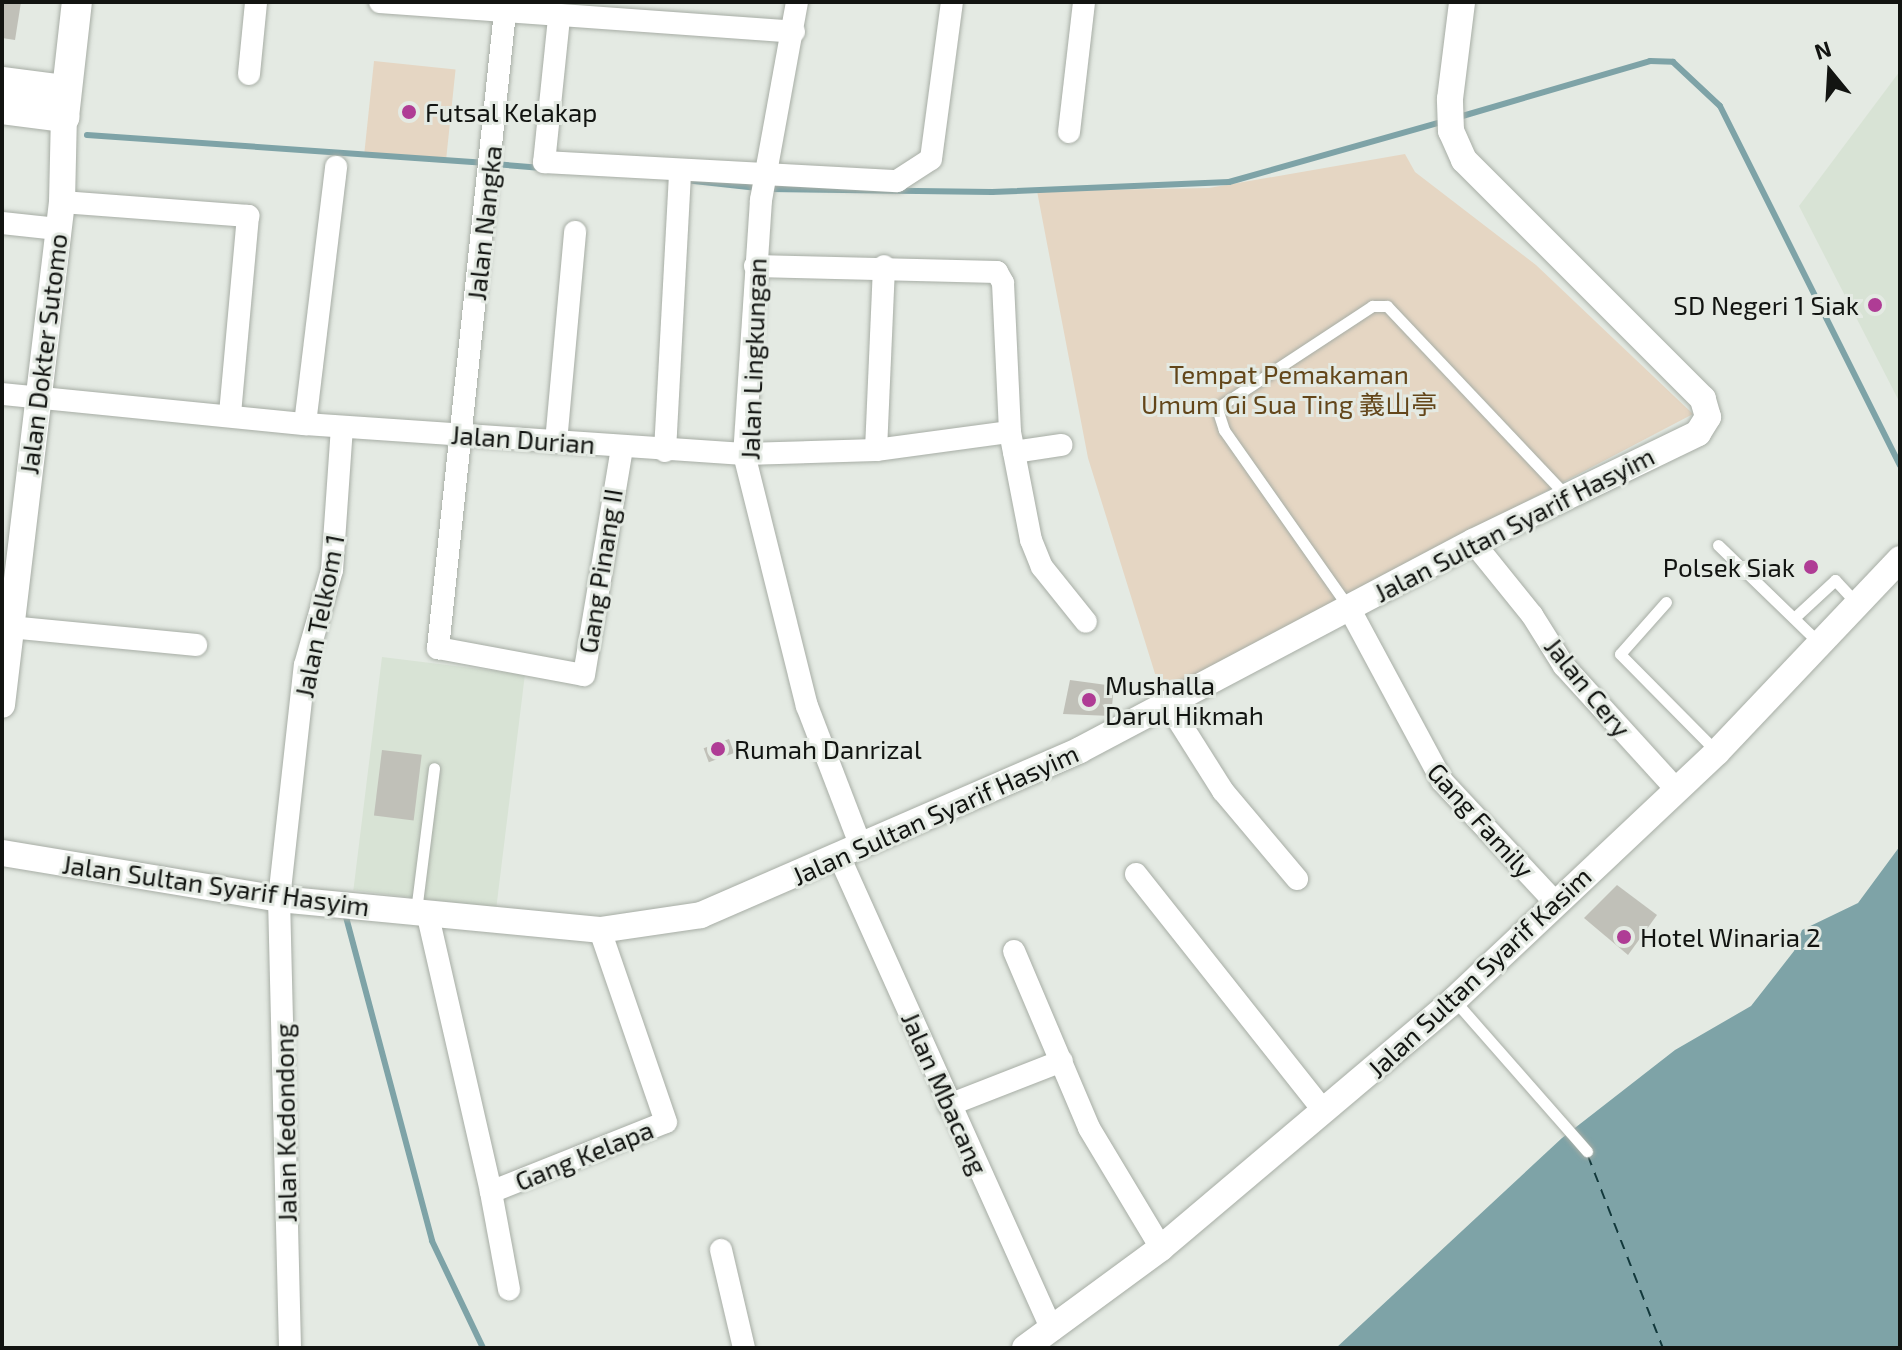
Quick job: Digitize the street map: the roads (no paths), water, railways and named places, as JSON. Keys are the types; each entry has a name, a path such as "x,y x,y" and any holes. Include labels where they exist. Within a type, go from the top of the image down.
{"main road":[{"name":"Jalan Dokter Sutomo","path":"65,104 77,2"},
{"path":"2,82 65,104"},
{"path":"2,109 65,104"}],"street":[{"path":"249,74 256,2"},
{"path":"380,2 559,18 794,32"},
{"name":"Jalan Lingkungan","path":"797,2 794,32 761,200 744,454 807,706 850,851"},
{"path":"559,18 544,162 680,173 897,181 922,170 931,159 952,2"},
{"path":"1069,132 1084,2"},
{"name":"Jalan Sultan Syarif Hasyim","path":"2,853 279,899 600,930 721,910 1168,704 1473,542 1698,433 1708,417 1707,407 1471,173 1451,131 1456,3"},
{"name":"Jalan Nangka","path":"453,490 462,434 505,12"},
{"name":"Jalan Dokter Sutomo","path":"2,705 10,627 11,540 36,398 62,202 65,104"},
{"path":"305,424 336,167"},
{"path":"665,451 680,173"},
{"path":"62,202 248,216 230,415"},
{"path":"2,223 58,229"},
{"path":"556,442 575,232"},
{"path":"755,266 983,267 1001,277 1012,442 1042,567 1086,622"},
{"path":"876,450 884,266"},
{"name":"Jalan Durian","path":"2,394 305,424 665,451 744,454 1012,442 1061,445"},
{"name":"Jalan Telkom 1","path":"279,899 305,665 332,570 342,427"},
{"name":"Gang Pinang II","path":"453,490 438,648 584,675 622,447"},
{"name":"Jalan Cery","path":"1473,542 1532,615 1564,666 1677,790"},
{"name":"Jalan Sultan Syarif Kasim","path":"1025,1348 1161,1248 1454,1000 1554,901 1717,752 1900,559"},
{"name":"Gang Family","path":"1349,608 1442,781 1554,901"},
{"path":"10,627 196,645"},
{"path":"1168,704 1223,791 1297,879"},
{"name":"Jalan Mbacang","path":"850,851 949,1105 1052,1330"},
{"path":"1136,874 1324,1111"},
{"name":"Jalan Kedondong","path":"279,899 290,1348"},
{"name":"Gang Kelapa","path":"421,911 491,1192 666,1122 600,930"},
{"path":"1014,951 1089,1128 1161,1248"},
{"path":"949,1105 1062,1061"},
{"path":"491,1192 509,1289"},
{"path":"721,1250 744,1348"}],"lane":[{"path":"1349,608 1224,430 1217,408 1372,306 1387,306 1566,495"},
{"path":"1718,545 1820,644"},
{"path":"1794,618 1835,580 1858,604"},
{"path":"1666,602 1620,654 1717,752"},
{"path":"421,911 434,768"},
{"path":"1454,1000 1587,1151"}],"water":[{"path":"1900,846 1900,1348 1336,1348 1562,1138 1675,1050 1751,1006 1794,951 1802,930 1858,903"}],"waterway":[{"path":"1459,117 1650,61 1673,62 1720,106 1900,466"},
{"path":"769,189 992,192 1229,182 1444,121"},
{"path":"87,135 483,163"},
{"path":"494,164 542,168"},
{"path":"685,180 758,188"},
{"path":"346,917 432,1241 483,1348"}],"place":[{"name":"Futsal Kelakap","path":"409,112"},
{"name":"SD Negeri 1 Siak","path":"1875,305"},
{"name":"Polsek Siak","path":"1811,567"},
{"name":"Mushalla Darul Hikmah","path":"1089,700"},
{"name":"Rumah Danrizal","path":"718,749"},
{"name":"Hotel Winaria 2","path":"1624,937"}],"park label":[{"name":"Tempat Pemakaman Umum Gi Sua Ting 義山亭","path":"1289,389"}]}
